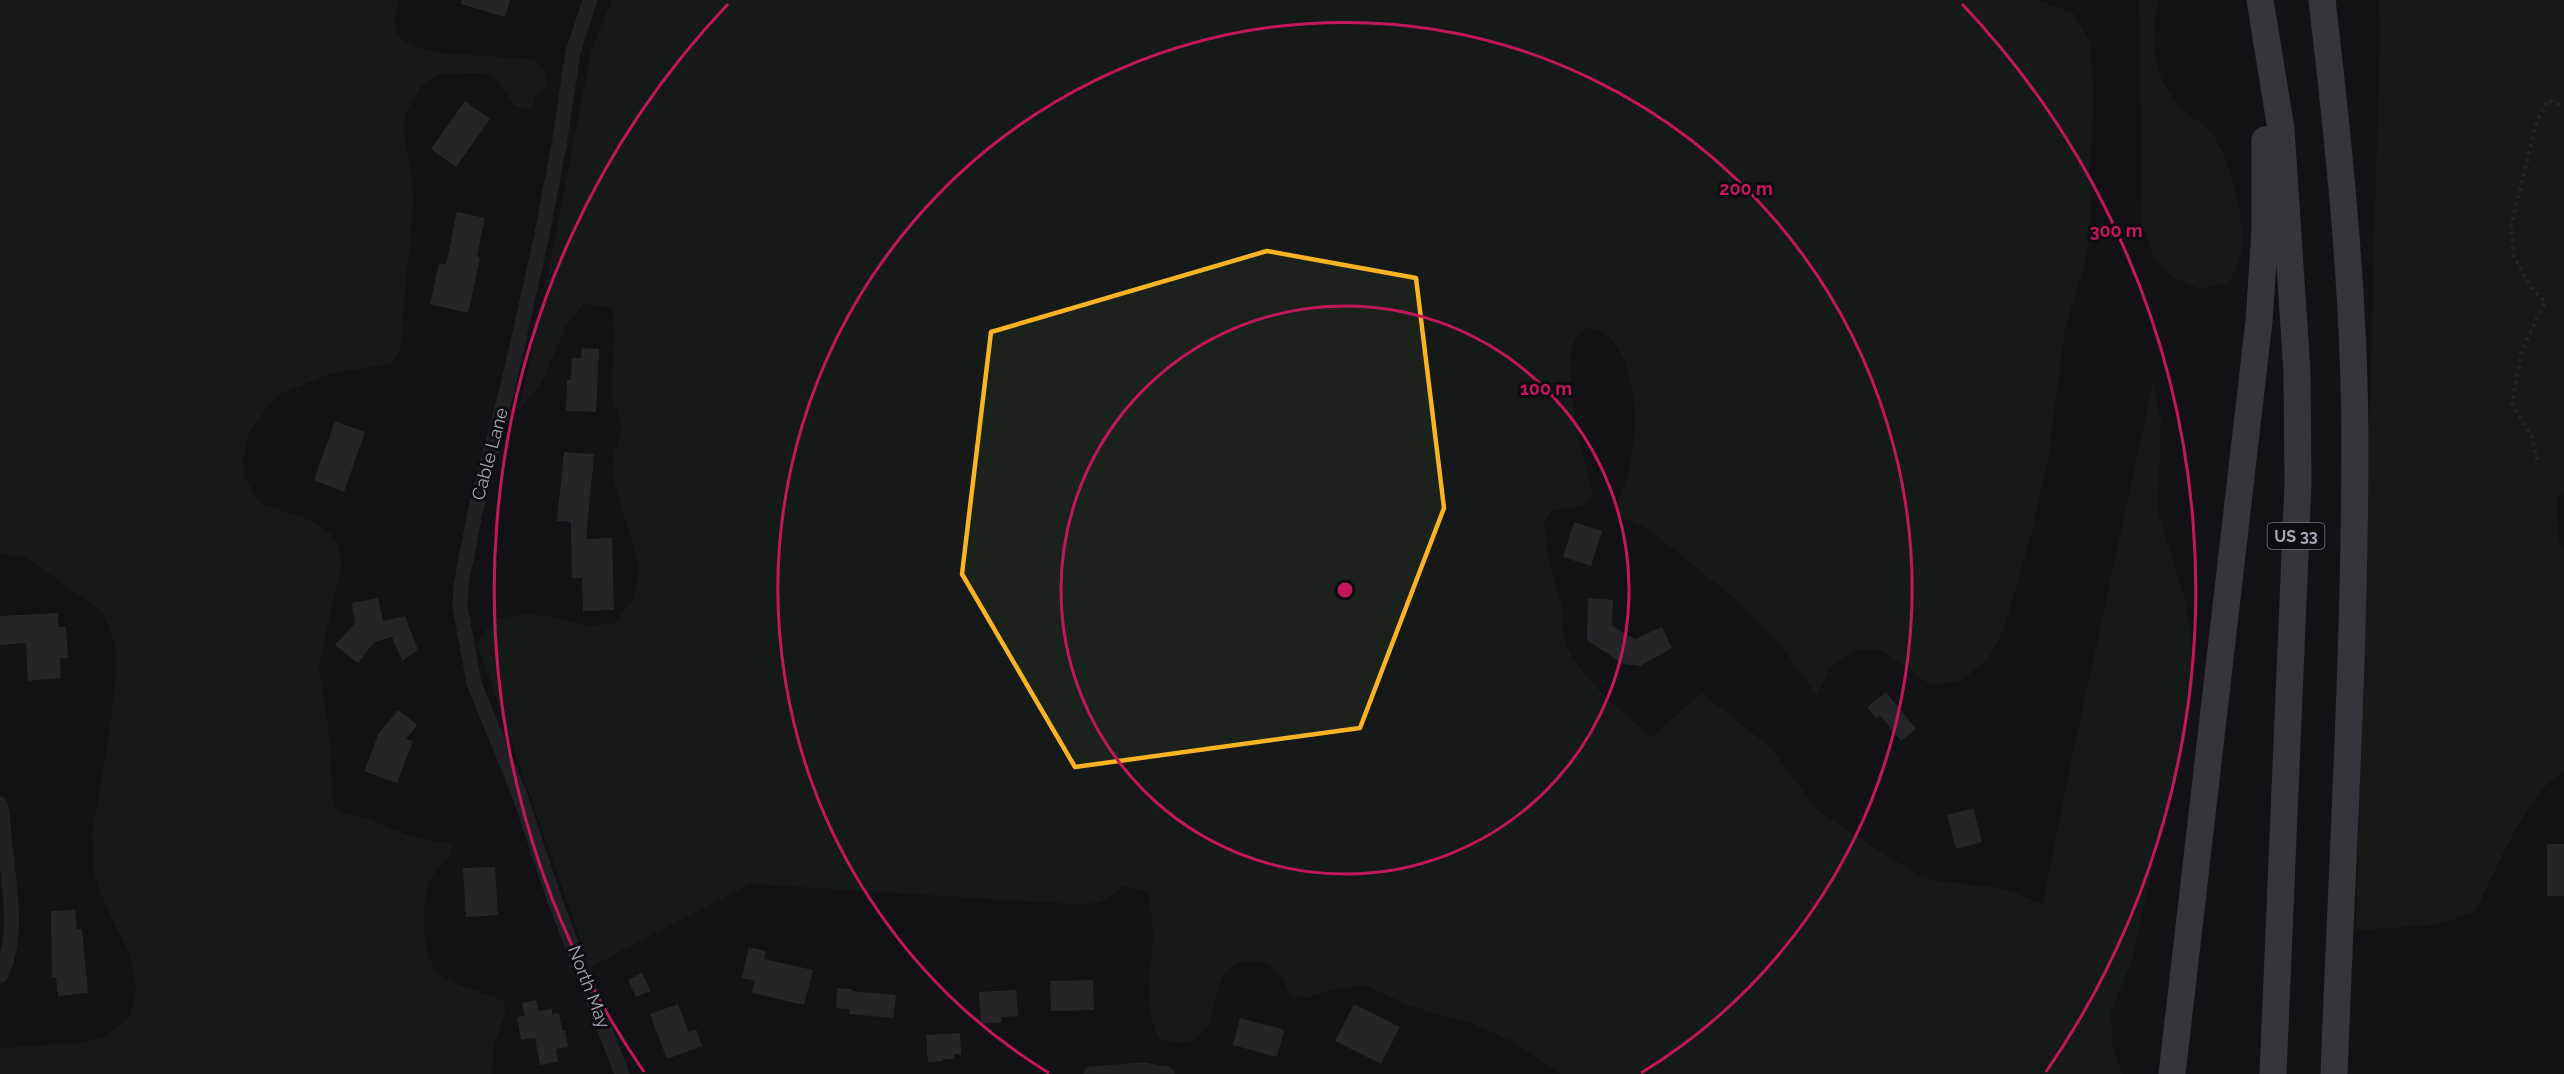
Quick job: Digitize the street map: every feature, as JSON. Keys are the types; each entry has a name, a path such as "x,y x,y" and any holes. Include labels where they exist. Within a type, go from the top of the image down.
{"highway":[{"name":"US 33","path":"2260,0 2281,129 2298,372 2298,483 2273,1074"},
{"path":"2322,0 2338,134 2349,261 2355,436 2334,1074"},
{"path":"2172,1074 2259,321 2265,231 2266,36"}],"street":[{"name":"Cable Lane","path":"555,900 520,796 474,683 460,607 461,585 476,508 508,386 541,239 560,145 573,52 590,0"},
{"path":"0,804 10,898 11,933 6,965 0,976"},
{"name":"North May","path":"555,900 622,1074"},
{"path":"1091,1074 1142,1070 1167,1074"}],"path":[{"path":"2537,460 2532,437 2512,404 2522,350 2545,302 2530,286 2514,256 2511,226 2537,121 2548,100 2564,107"}],"highlighted area":[{"path":"1267,251 1416,278 1444,508 1360,728 1075,767 962,574 991,332"}],"shaded area":[{"path":"0,0 400,0 395,15 395,27 400,37 418,48 443,53 535,60 544,71 547,85 536,95 530,109 515,106 498,80 483,73 437,75 423,84 407,111 403,126 414,196 400,350 392,364 332,373 282,393 270,404 249,432 243,461 244,475 259,503 301,517 322,527 330,533 338,546 341,567 319,666 328,724 333,800 338,813 367,819 421,839 453,842 449,855 433,875 427,891 424,917 426,946 435,970 443,977 504,1001 505,1015 494,1044 492,1074 0,1074 0,1048 78,1043 106,1036 129,1017 137,990 131,957 105,904 94,875 92,834 109,737 116,673 115,643 102,611 25,557 0,554"},
{"path":"612,0 2038,0 2073,13 2090,41 2094,103 2090,169 2091,231 2085,263 2065,329 2049,454 2033,527 2004,629 1989,657 1962,681 1931,685 1882,651 1854,649 1830,668 1817,696 1783,648 1742,605 1665,542 1640,525 1617,516 1619,499 1631,462 1634,425 1632,386 1620,352 1611,339 1587,327 1577,337 1572,351 1570,369 1574,414 1593,495 1583,506 1553,510 1544,522 1549,559 1560,600 1565,641 1570,654 1602,693 1651,737 1702,693 1770,747 1818,811 1924,879 2005,889 2043,904 2067,781 2153,383 2161,419 2158,512 2185,600 2191,632 2193,689 2183,752 2157,841 2133,957 2111,1012 2112,1043 2122,1074 1561,1074 1516,1043 1471,1023 1412,1007 1365,985 1335,989 1306,998 1290,995 1282,978 1274,969 1257,962 1240,963 1229,968 1218,989 1212,1016 1198,1037 1184,1043 1169,1042 1159,1039 1151,1015 1153,932 1148,891 1124,886 1099,903 1072,904 750,884 590,967 477,643 494,619 524,614 555,617 587,626 615,623 633,600 640,568 615,485 613,456 623,428 611,394 615,335 612,308 584,304 566,326 542,381 519,410 545,290 591,51"},
{"path":"2139,0 2159,0 2154,45 2159,72 2165,85 2183,110 2206,127 2217,140 2229,169 2238,202 2242,234 2240,256 2230,282 2201,289 2173,277 2153,256 2142,225"},
{"path":"2378,0 2564,0 2564,492 2557,499 2559,541 2564,551 2564,772 2550,781 2525,814 2475,912 2437,925 2356,930 2380,24"}],"building":[{"path":"462,0 510,0 505,17 461,4"},
{"path":"465,101 490,119 456,167 431,149"},
{"path":"457,212 485,218 477,256 480,258 468,313 430,304 439,263 446,265"},
{"path":"582,348 599,349 596,412 566,411 567,380 571,380 572,358 581,358"},
{"path":"335,421 365,432 344,492 314,480"},
{"path":"564,452 594,454 586,539 612,538 614,610 583,611 582,578 572,578 571,522 557,521"},
{"path":"1574,522 1602,531 1591,566 1563,557"},
{"path":"378,598 383,621 405,616 418,650 402,661 392,637 374,642 358,663 335,645 355,623 352,603"},
{"path":"1588,598 1613,600 1612,626 1635,639 1662,627 1672,648 1640,666 1623,664 1587,640"},
{"path":"58,613 58,627 66,627 68,658 60,658 61,678 28,681 26,643 0,645 0,616"},
{"path":"1886,692 1916,729 1901,741 1880,715 1876,718 1867,707"},
{"path":"398,710 417,725 406,739 413,741 397,783 364,771 379,733"},
{"path":"1973,808 1982,842 1956,849 1947,815"},
{"path":"2547,844 2564,844 2564,896 2547,896"},
{"path":"495,867 498,915 466,917 463,868"},
{"path":"75,910 77,929 82,929 88,993 58,996 56,977 52,978 51,911"},
{"path":"749,947 766,951 764,959 813,970 804,1005 752,993 755,981 742,978"},
{"path":"642,973 651,991 636,997 628,980"},
{"path":"1093,980 1094,1010 1051,1011 1050,981"},
{"path":"837,988 896,995 893,1018 849,1014 850,1009 836,1008"},
{"path":"1016,990 1018,1016 1001,1017 1002,1022 981,1024 979,992"},
{"path":"536,1000 538,1011 552,1009 552,1014 559,1013 568,1047 556,1049 558,1062 540,1065 535,1038 521,1040 517,1017 525,1016 522,1003"},
{"path":"678,1004 689,1032 696,1029 702,1046 667,1059 650,1014"},
{"path":"1354,1004 1400,1027 1381,1064 1335,1041"},
{"path":"1240,1018 1284,1031 1277,1057 1233,1045"},
{"path":"960,1033 961,1054 954,1054 954,1059 928,1062 926,1035"}]}
